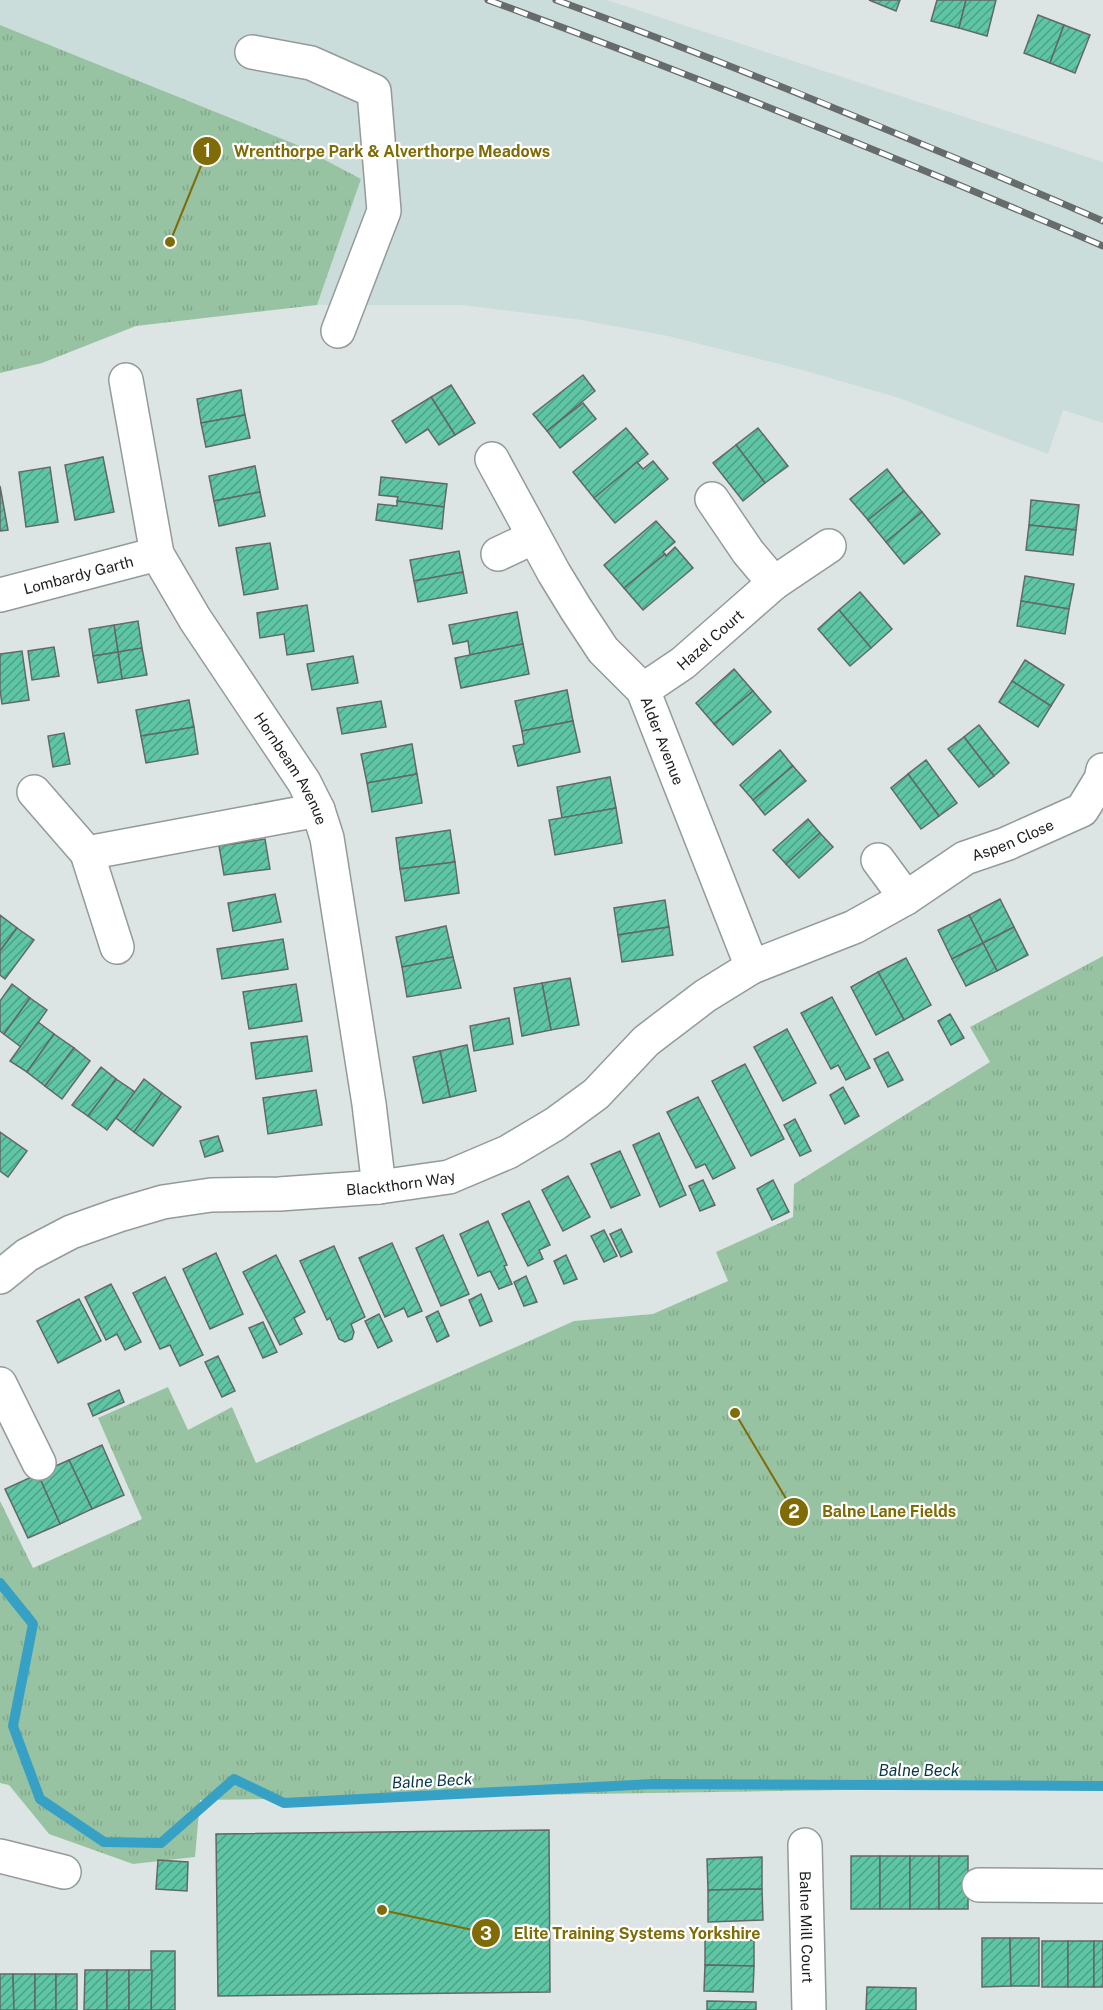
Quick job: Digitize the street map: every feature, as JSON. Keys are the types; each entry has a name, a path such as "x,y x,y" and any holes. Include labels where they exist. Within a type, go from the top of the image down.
{"street":[{"path":"252,52 311,63 375,91 384,211 338,331"},
{"name":"Hornbeam Avenue","path":"126,380 157,554 195,619 304,782 318,810 327,838 369,1104 379,1187"},
{"name":"Alder Avenue","path":"492,459 576,609 603,650 643,690 752,967"},
{"path":"712,500 748,552 774,583"},
{"path":"498,554 534,537"},
{"name":"Hazel Court","path":"643,690 683,663 774,583 828,546"},
{"name":"Lombardy Garth","path":"0,596 157,554"},
{"name":"Aspen Close","path":"752,967 854,927 906,898 965,858 1006,844 1082,810 1101,779 1103,770"},
{"path":"34,792 87,853 117,948"},
{"path":"87,853 318,810"},
{"path":"878,860 906,898"},
{"name":"Blackthorn Way","path":"0,1277 27,1255 71,1233 119,1215 163,1203 212,1195 279,1194 379,1187 449,1177 508,1152 555,1124 596,1094 646,1041 705,996 752,967"},
{"path":"2,1391 39,1462"},
{"name":"Balne Mill Court","path":"805,1845 809,2010"},
{"path":"0,1856 64,1872"},
{"path":"979,1885 1103,1886"}],"shaded area":[{"path":"0,0 607,0 1103,162 1103,423 1063,410 1048,454 896,397 795,368 668,336 575,319 462,305 317,305 361,179 295,144 0,25"}],"green space":[{"path":"0,25 295,144 361,179 317,305 136,326 42,363 0,373"},
{"path":"1103,956 1103,1786 200,1800 195,1857 133,1864 49,1834 9,1785 0,1783 0,1501 33,1568 142,1519 98,1418 168,1387 188,1430 232,1407 256,1463 574,1321 653,1314 728,1281 716,1252 793,1217 794,1184 990,1062 970,1027"}],"building":[{"path":"869,0 900,0 896,11"},
{"path":"937,0 966,0 959,28 931,21"},
{"path":"966,0 996,0 987,36 959,28"},
{"path":"1038,15 1064,25 1050,63 1024,53"},
{"path":"1064,25 1090,35 1075,73 1050,63"},
{"path":"583,375 595,391 547,431 533,414"},
{"path":"451,385 475,423 455,435 431,397"},
{"path":"241,390 245,415 201,423 197,399"},
{"path":"431,397 455,435 439,445 428,429 406,443 392,421"},
{"path":"583,403 596,419 560,448 547,431"},
{"path":"245,415 250,438 206,447 201,423"},
{"path":"626,428 648,454 594,498 573,472"},
{"path":"758,428 788,466 765,483 736,445"},
{"path":"736,445 765,483 743,501 713,463"},
{"path":"103,457 114,512 75,520 65,465"},
{"path":"653,461 668,479 615,523 594,498 637,462 643,469"},
{"path":"255,466 260,492 214,501 209,476"},
{"path":"50,467 58,522 26,527 19,472"},
{"path":"887,469 904,491 868,520 850,499"},
{"path":"381,477 447,484 444,507 397,501 398,497 379,495"},
{"path":"0,486 8,530 0,531"},
{"path":"904,491 922,512 886,542 868,520"},
{"path":"260,492 265,516 219,526 214,501"},
{"path":"1031,500 1079,505 1076,530 1029,525"},
{"path":"397,501 444,507 442,529 376,520 378,504 397,506"},
{"path":"922,512 940,534 904,564 886,542"},
{"path":"656,521 675,542 663,552 665,554 624,588 604,565"},
{"path":"1029,525 1076,530 1073,555 1026,550"},
{"path":"270,543 278,589 244,595 236,548"},
{"path":"675,547 693,568 643,610 624,588"},
{"path":"459,551 463,572 414,581 410,560"},
{"path":"463,572 467,593 418,602 414,581"},
{"path":"1025,576 1074,584 1069,609 1021,601"},
{"path":"860,592 892,629 871,648 839,610"},
{"path":"1021,601 1069,609 1065,634 1017,626"},
{"path":"307,605 314,651 287,655 284,634 260,638 257,613"},
{"path":"839,610 871,648 850,666 818,629"},
{"path":"517,612 523,644 470,655 468,641 453,644 449,625"},
{"path":"138,621 142,648 118,652 114,625"},
{"path":"114,625 118,652 93,656 89,629"},
{"path":"523,644 529,674 461,688 455,658"},
{"path":"54,647 59,676 32,680 28,651"},
{"path":"142,648 147,675 122,679 118,652"},
{"path":"22,651 29,700 2,704 0,654"},
{"path":"118,652 122,679 98,683 93,656"},
{"path":"353,656 358,683 312,690 307,664"},
{"path":"1025,660 1064,685 1051,706 1012,681"},
{"path":"734,669 753,691 714,724 696,703"},
{"path":"1012,681 1051,706 1038,727 999,702"},
{"path":"567,690 573,721 522,731 515,701"},
{"path":"753,691 771,712 733,745 714,724"},
{"path":"189,700 194,727 141,736 136,710"},
{"path":"381,701 386,727 342,734 337,708"},
{"path":"573,721 580,752 518,766 513,746 524,744 522,731"},
{"path":"979,725 1009,763 994,776 964,737"},
{"path":"194,727 198,754 146,763 141,736"},
{"path":"64,733 70,764 53,767 48,736"},
{"path":"964,737 994,776 979,787 948,749"},
{"path":"412,744 417,774 367,783 361,754"},
{"path":"780,750 793,766 753,800 740,785"},
{"path":"926,760 957,803 939,816 908,774"},
{"path":"793,766 806,781 765,815 753,800"},
{"path":"417,774 422,803 372,812 367,783"},
{"path":"908,774 939,816 921,829 891,788"},
{"path":"610,777 616,808 562,818 557,787"},
{"path":"616,808 622,843 555,855 549,820"},
{"path":"808,819 820,833 786,864 773,850"},
{"path":"450,830 455,862 400,869 396,838"},
{"path":"820,833 833,847 799,878 786,864"},
{"path":"265,839 270,869 224,875 219,846"},
{"path":"455,862 459,893 405,901 400,869"},
{"path":"275,894 281,922 233,931 228,903"},
{"path":"1000,899 1014,927 983,943 969,915"},
{"path":"665,900 669,927 618,935 614,908"},
{"path":"0,915 17,928 0,951"},
{"path":"969,915 983,943 952,959 938,930"},
{"path":"446,926 453,957 402,967 396,937"},
{"path":"669,927 673,955 622,962 618,935"},
{"path":"1014,927 1028,955 997,971 983,943"},
{"path":"17,928 34,940 5,979 0,975 0,951"},
{"path":"283,939 288,969 222,979 217,949"},
{"path":"983,943 997,971 966,986 952,959"},
{"path":"453,957 461,988 407,997 402,967"},
{"path":"906,958 931,1005 904,1020 878,972"},
{"path":"878,972 904,1020 876,1035 851,987"},
{"path":"570,978 579,1025 551,1030 542,983"},
{"path":"542,983 551,1030 522,1036 514,988"},
{"path":"12,984 30,998 4,1034 0,1031 0,1001"},
{"path":"296,984 302,1021 249,1029 243,992"},
{"path":"832,997 870,1068 846,1080 838,1065 831,1069 801,1013"},
{"path":"30,998 47,1010 21,1047 4,1034"},
{"path":"950,1014 964,1038 951,1045 938,1021"},
{"path":"509,1018 513,1044 474,1051 470,1026"},
{"path":"38,1022 54,1034 27,1072 10,1061"},
{"path":"787,1029 816,1083 783,1101 754,1047"},
{"path":"54,1034 74,1048 45,1086 27,1072"},
{"path":"307,1036 312,1071 256,1079 251,1043"},
{"path":"467,1045 476,1091 450,1097 440,1051"},
{"path":"74,1048 90,1061 62,1099 45,1086"},
{"path":"440,1051 450,1097 423,1103 413,1057"},
{"path":"888,1052 903,1080 888,1087 874,1059"},
{"path":"745,1064 784,1139 751,1156 712,1081"},
{"path":"101,1067 116,1079 88,1116 72,1105"},
{"path":"116,1079 135,1092 107,1130 88,1116"},
{"path":"144,1079 162,1093 134,1132 116,1118"},
{"path":"843,1087 859,1116 845,1124 830,1095"},
{"path":"316,1090 322,1125 268,1134 263,1098"},
{"path":"162,1093 181,1107 153,1146 134,1132"},
{"path":"698,1097 735,1168 713,1179 705,1164 696,1168 667,1112"},
{"path":"795,1119 811,1151 800,1156 784,1125"},
{"path":"0,1132 27,1151 8,1177 0,1171"},
{"path":"659,1133 686,1195 660,1207 633,1145"},
{"path":"218,1136 223,1151 205,1157 200,1141"},
{"path":"620,1151 640,1195 611,1208 591,1164"},
{"path":"568,1176 590,1217 563,1231 542,1190"},
{"path":"703,1180 715,1205 700,1211 689,1186"},
{"path":"773,1180 789,1212 772,1220 757,1189"},
{"path":"529,1201 550,1245 539,1250 543,1259 528,1266 502,1214"},
{"path":"488,1221 507,1265 504,1266 512,1284 499,1289 490,1271 478,1276 460,1234"},
{"path":"621,1229 632,1252 621,1257 610,1234"},
{"path":"604,1230 617,1256 604,1262 591,1236"},
{"path":"443,1235 469,1294 441,1306 416,1248"},
{"path":"392,1243 422,1311 408,1317 404,1308 385,1317 359,1258"},
{"path":"334,1246 365,1317 351,1324 354,1332 352,1339 345,1342 339,1339 330,1318 327,1320 300,1261"},
{"path":"216,1253 243,1314 210,1329 183,1269"},
{"path":"276,1255 305,1312 294,1318 302,1334 280,1345 243,1272"},
{"path":"566,1255 577,1279 564,1284 554,1261"},
{"path":"526,1276 537,1302 524,1306 514,1282"},
{"path":"165,1277 203,1355 180,1366 170,1345 160,1349 133,1293"},
{"path":"111,1284 141,1342 125,1350 117,1334 106,1340 85,1297"},
{"path":"481,1294 492,1321 480,1326 469,1300"},
{"path":"79,1299 101,1341 58,1363 37,1321"},
{"path":"438,1311 449,1336 437,1342 426,1317"},
{"path":"379,1314 392,1341 378,1348 365,1321"},
{"path":"263,1322 277,1352 263,1358 249,1328"},
{"path":"218,1356 235,1391 222,1397 205,1362"},
{"path":"119,1390 124,1402 93,1416 88,1404"},
{"path":"102,1445 124,1495 92,1509 69,1460"},
{"path":"69,1460 92,1509 60,1524 38,1474"},
{"path":"38,1474 60,1524 28,1538 5,1489"},
{"path":"549,1830 550,1992 218,1996 216,1834"},
{"path":"851,1856 880,1856 880,1909 851,1909"},
{"path":"880,1856 910,1856 910,1909 880,1909"},
{"path":"910,1856 939,1856 939,1909 910,1909"},
{"path":"939,1856 968,1856 968,1909 939,1909"},
{"path":"762,1857 762,1889 708,1890 707,1859"},
{"path":"158,1860 188,1862 187,1891 156,1889"},
{"path":"762,1889 763,1920 708,1922 708,1890"},
{"path":"982,1938 1010,1938 1011,1986 982,1987"},
{"path":"1010,1938 1039,1938 1039,1986 1011,1986"},
{"path":"705,1939 754,1940 754,1966 705,1965"},
{"path":"1042,1941 1068,1941 1068,1987 1042,1987"},
{"path":"1068,1941 1094,1941 1094,1987 1068,1987"},
{"path":"1094,1941 1103,1941 1103,1987 1094,1987"},
{"path":"151,1951 175,1951 175,2010 151,2010"},
{"path":"705,1965 754,1966 753,1992 704,1991"},
{"path":"85,1970 107,1970 107,2010 84,2010"},
{"path":"107,1970 129,1970 129,2010 107,2010"},
{"path":"129,1970 152,1970 151,2010 129,2010"},
{"path":"0,1974 13,1974 14,2010 0,2010"},
{"path":"13,1974 35,1974 35,2010 14,2010"},
{"path":"35,1974 56,1974 56,2010 35,2010"},
{"path":"56,1974 77,1974 77,2010 56,2010"},
{"path":"867,1987 916,1988 916,2010 866,2010"},
{"path":"707,2001 756,2002 756,2010 707,2010"}],"waterway":[{"name":"Balne Beck","path":"0,1583 33,1624 13,1726 40,1799 104,1842 161,1843 234,1779 284,1803 653,1784 1103,1786"}],"railway":[{"path":"488,0 797,119 1103,246"},
{"path":"556,0 831,106 1103,221"}],"place":[{"name":"Wrenthorpe Park & Alverthorpe Meadows","path":"170,242"},
{"name":"Balne Lane Fields","path":"735,1413"},
{"name":"Elite Training Systems Yorkshire","path":"382,1910"}]}
